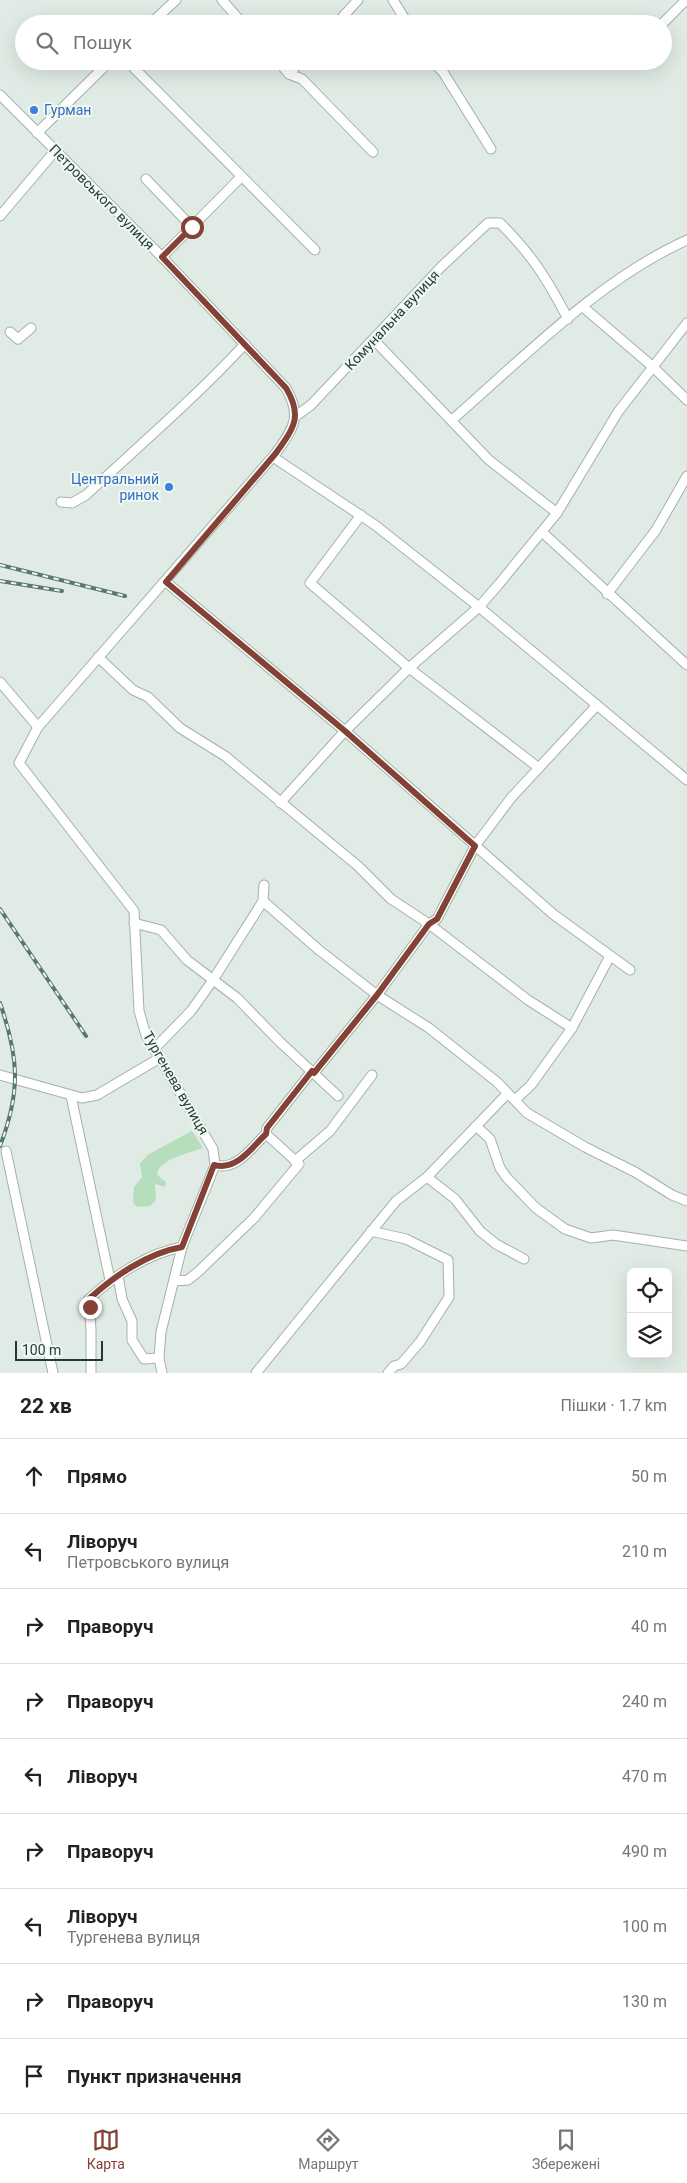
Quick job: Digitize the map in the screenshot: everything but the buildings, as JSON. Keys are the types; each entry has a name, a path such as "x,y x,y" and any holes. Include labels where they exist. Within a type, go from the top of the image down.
{"street":[{"path":"160,15 176,0"},
{"path":"222,0 235,15"},
{"path":"344,15 358,0"},
{"path":"392,0 402,15"},
{"path":"671,15 686,0"},
{"path":"37,133 101,70"},
{"path":"136,70 315,250"},
{"path":"286,70 289,74 302,79 372,152"},
{"path":"289,74 293,70"},
{"path":"441,70 492,149"},
{"name":"Петровського вулиця","path":"0,95 162,257 286,388 293,400 296,416"},
{"path":"0,216 54,150"},
{"path":"162,257 241,177"},
{"path":"146,179 192,227"},
{"name":"Комунальна вулиця","path":"296,416 311,405 441,267 488,223 500,223 526,248 545,275 568,319"},
{"path":"452,420 568,319 630,271 687,240"},
{"path":"584,307 652,366 687,400"},
{"path":"280,802 345,731 408,668 479,607 557,513 618,412 687,323"},
{"path":"10,332 18,339 31,328"},
{"path":"374,340 489,460 557,513"},
{"path":"61,502 72,503 86,496 185,403 204,388 245,344"},
{"path":"0,682 38,727 273,457 291,433 296,416"},
{"path":"273,457 361,516 479,607 687,780"},
{"path":"607,594 656,530 687,476"},
{"path":"361,516 310,582 408,668 539,768"},
{"path":"542,532 607,594 687,665"},
{"path":"166,582 345,731 553,914 630,970"},
{"path":"98,657 133,690 148,696 180,728 224,756 358,866 391,899 429,924 528,1000 572,1028"},
{"path":"162,1373 159,1358 161,1332 182,1247 214,1165 224,1167 237,1162 266,1134 267,1128 377,995 429,924 437,919 475,846 511,798 597,705"},
{"name":"Тургенева вулиця","path":"38,727 19,763 134,911 139,1011 146,1035 158,1059 213,1149 214,1165"},
{"path":"154,1049 191,1010 213,980 263,901 264,885"},
{"path":"263,901 319,950 377,995 429,1028 497,1082 527,1114 585,1147 635,1172 672,1195 687,1201"},
{"path":"134,923 161,930 187,960 237,998 338,1096"},
{"path":"515,1100 531,1085 572,1028 610,956"},
{"path":"0,1075 82,1098 97,1095 158,1059"},
{"path":"295,1161 330,1131 372,1075"},
{"path":"256,1373 396,1201 427,1177 507,1094"},
{"path":"71,1096 114,1278 132,1321 132,1340 144,1358 159,1358"},
{"path":"476,1126 490,1139 500,1168 506,1178 536,1208 565,1229 591,1238 612,1235 687,1246"},
{"path":"174,1282 188,1280 254,1218 299,1164 266,1134"},
{"path":"6,1151 53,1373"},
{"path":"427,1177 455,1199 480,1231 496,1244 524,1259"},
{"path":"371,1231 406,1239 448,1260 448,1297 420,1342 401,1364 394,1366 388,1373"},
{"path":"91,1373 89,1299 114,1278 165,1250 182,1247"}],"green space":[{"path":"192,1131 203,1148 176,1157 163,1165 157,1175 166,1182 165,1187 155,1184 156,1200 150,1206 137,1207 133,1203 134,1187 142,1177 140,1163 149,1154"}],"railway":[{"path":"0,565 125,596"},
{"path":"0,581 62,591"},
{"path":"0,909 86,1036"},
{"path":"0,1003 11,1041 15,1074 12,1108 0,1146"}],"place":[{"name":"Гурман","path":"34,110"},
{"name":"Центральний ринок","path":"169,487"}],"route":[{"path":"90,1307 89,1299 110,1280 165,1250 182,1247 214,1165 224,1167 237,1162 266,1134 267,1128 298,1087 312,1071 314,1073 377,995 429,924 437,919 475,846 345,731 166,582 276,453 291,433 296,416 293,400 286,388 162,257 192,227"}]}
